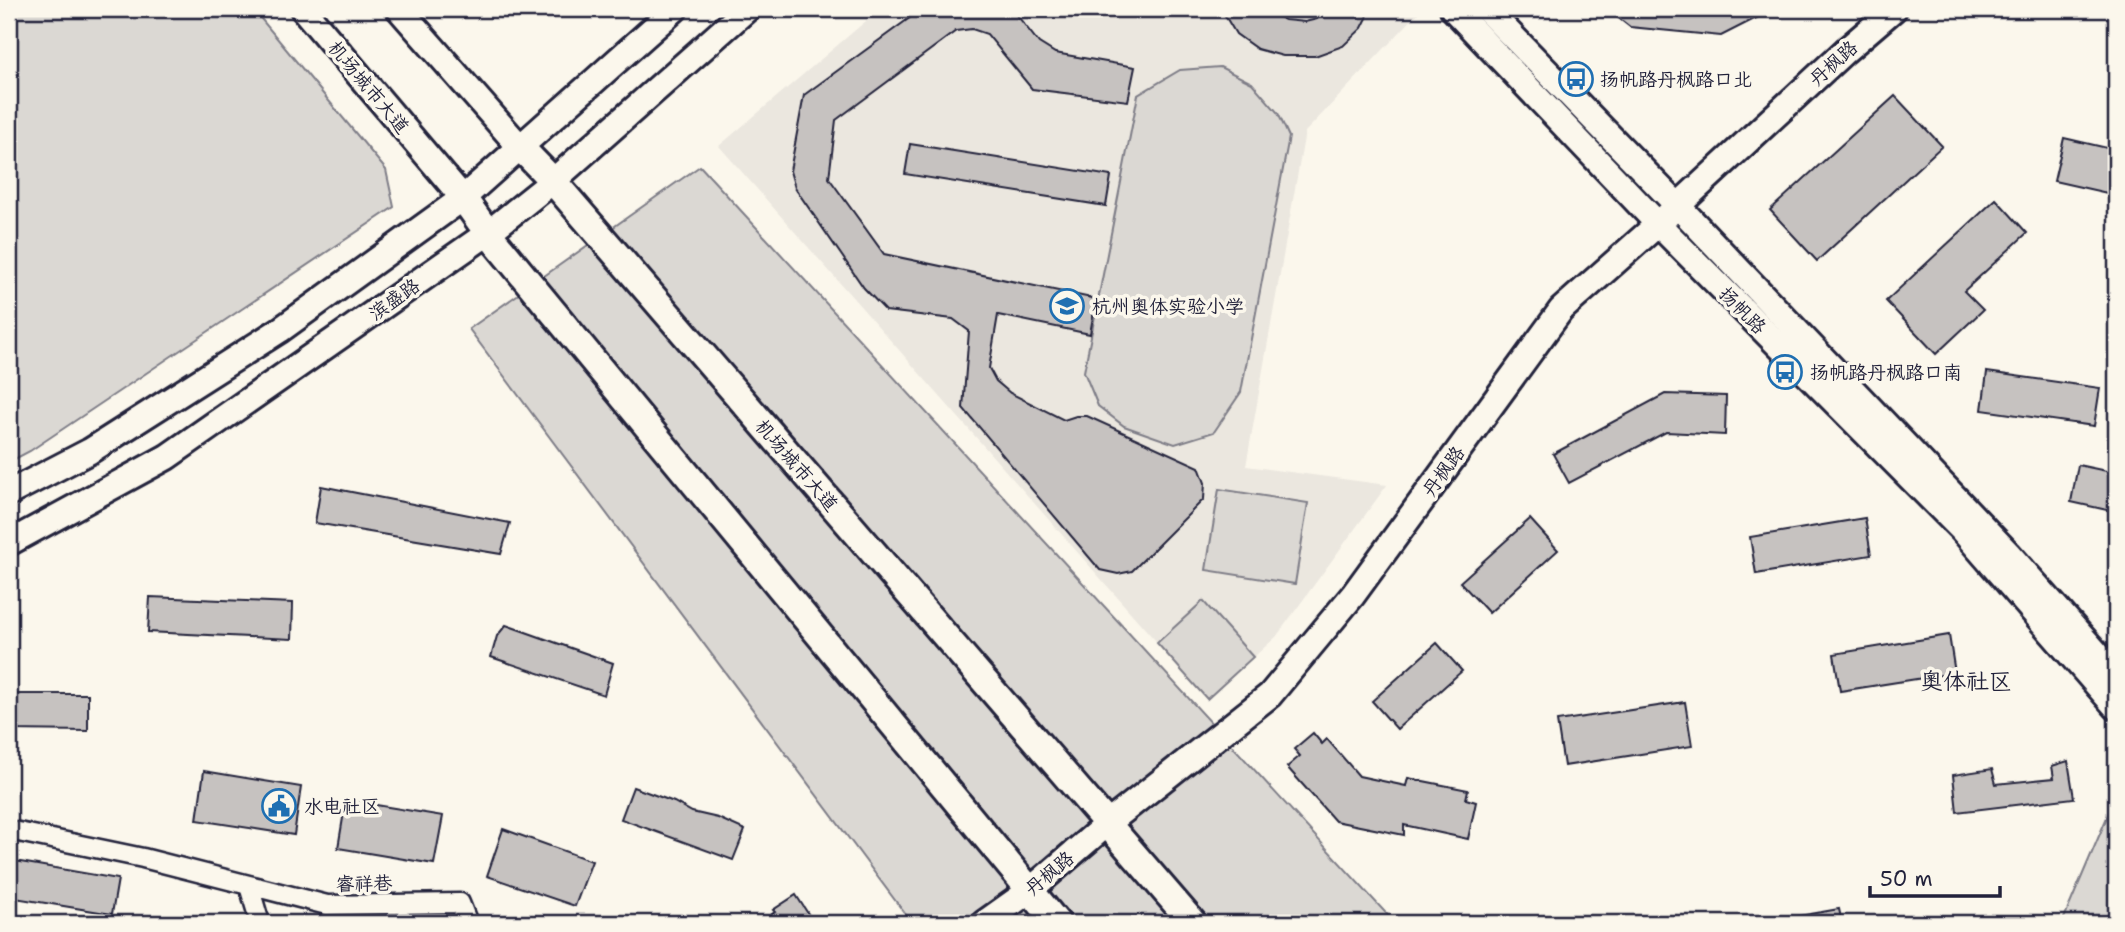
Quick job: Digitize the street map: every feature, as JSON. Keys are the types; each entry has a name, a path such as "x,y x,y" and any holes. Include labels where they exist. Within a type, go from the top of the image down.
{"main road":[{"name":"机场城市大道","path":"303,9 463,198"},
{"name":"机场城市大道","path":"399,9 553,181 1193,923"},
{"path":"9,493 90,451 269,337 463,198 675,9"},
{"name":"滨盛路","path":"9,543 167,457 488,233 553,181 747,9"},
{"name":"扬帆路","path":"1453,9 1658,225 1962,530 2116,707"},
{"path":"1486,9 1678,206 2008,553 2116,675"},
{"name":"丹枫路","path":"984,923 1029,891 1107,824 1270,695 1353,595 1561,310 1894,9"},
{"path":"463,198 488,233 1057,923"}],"street":[{"path":"9,831 143,858 250,886 260,923"},
{"name":"睿祥巷","path":"250,886 327,905 460,903 468,923"}],"shaded area":[{"path":"9,9 253,9 386,170 394,207 30,451 9,462"},
{"name":"杭州奥体实验小学","path":"880,9 1422,9 1305,132 1246,466 1387,485 1276,637 1207,699 719,146"},
{"path":"1220,67 1252,83 1278,113 1289,137 1241,392 1214,432 1175,444 1124,426 1098,406 1084,372 1138,95 1180,70"},
{"path":"700,166 1395,923 912,923 469,329"},
{"path":"1219,489 1308,503 1295,584 1206,570"},
{"path":"1203,601 1253,657 1207,699 1157,643"},
{"path":"2116,796 2116,923 2062,923"}],"building":[{"path":"922,9 1012,9 1039,43 1055,53 1135,67 1128,101 1032,89 987,34 972,29 956,31 836,120 829,178 884,254 1096,299 1090,334 998,315 989,368 996,381 1010,393 1064,420 1087,416 1199,467 1205,483 1204,499 1132,571 1118,574 1100,570 963,408 969,331 953,319 886,311 864,288 795,188 790,171 804,95"},
{"path":"1221,9 1267,9 1285,20 1305,22 1317,19 1326,9 1364,9 1367,18 1362,28 1343,46 1315,56 1283,56 1257,49 1236,34"},
{"path":"1607,9 1774,9 1721,36 1630,27"},
{"path":"1895,96 1942,146 1817,261 1770,210"},
{"path":"2064,138 2116,150 2116,195 2054,181"},
{"path":"910,144 1111,176 1106,206 905,174"},
{"path":"1996,199 2027,233 1964,291 1983,310 1936,354 1886,301"},
{"path":"1987,372 2100,388 2094,426 1982,410"},
{"path":"1665,394 1726,396 1725,435 1666,432 1569,483 1553,454"},
{"path":"2078,465 2116,473 2116,512 2071,502"},
{"path":"321,486 510,523 501,554 315,523"},
{"path":"1865,518 1871,555 1756,574 1750,537"},
{"path":"1530,519 1558,550 1489,613 1460,582"},
{"path":"150,597 293,603 292,639 148,632"},
{"path":"506,625 613,663 604,695 491,657 497,636"},
{"path":"1949,635 1955,673 1840,691 1834,654"},
{"path":"1437,643 1462,671 1397,729 1372,701"},
{"path":"9,694 88,694 88,731 9,730"},
{"path":"1685,702 1692,746 1564,766 1557,721"},
{"path":"1313,733 1322,744 1327,739 1359,776 1406,786 1408,778 1468,790 1466,799 1476,802 1468,839 1404,825 1404,835 1335,821 1287,767 1300,756 1294,749"},
{"path":"2068,761 2074,798 1957,812 1953,775 1992,769 1996,784 2054,778 2052,766"},
{"path":"204,771 301,787 294,835 197,820"},
{"path":"633,787 674,802 692,812 718,818 745,830 733,860 621,819"},
{"path":"346,800 443,816 434,864 338,848"},
{"path":"503,829 592,861 575,906 487,876"},
{"path":"9,860 118,879 112,914 9,897"},
{"path":"796,895 814,923 779,923 772,914 775,912 773,910"},
{"path":"1839,909 1842,923 1800,923 1799,916"}],"place":[{"name":"扬帆路丹枫路口北","path":"1576,79"},
{"name":"杭州奥体实验小学","path":"1067,306"},
{"name":"扬帆路丹枫路口南","path":"1785,372"},
{"name":"水电社区","path":"279,806"}],"district":[{"name":"奥体社区","path":"1966,681"}]}
